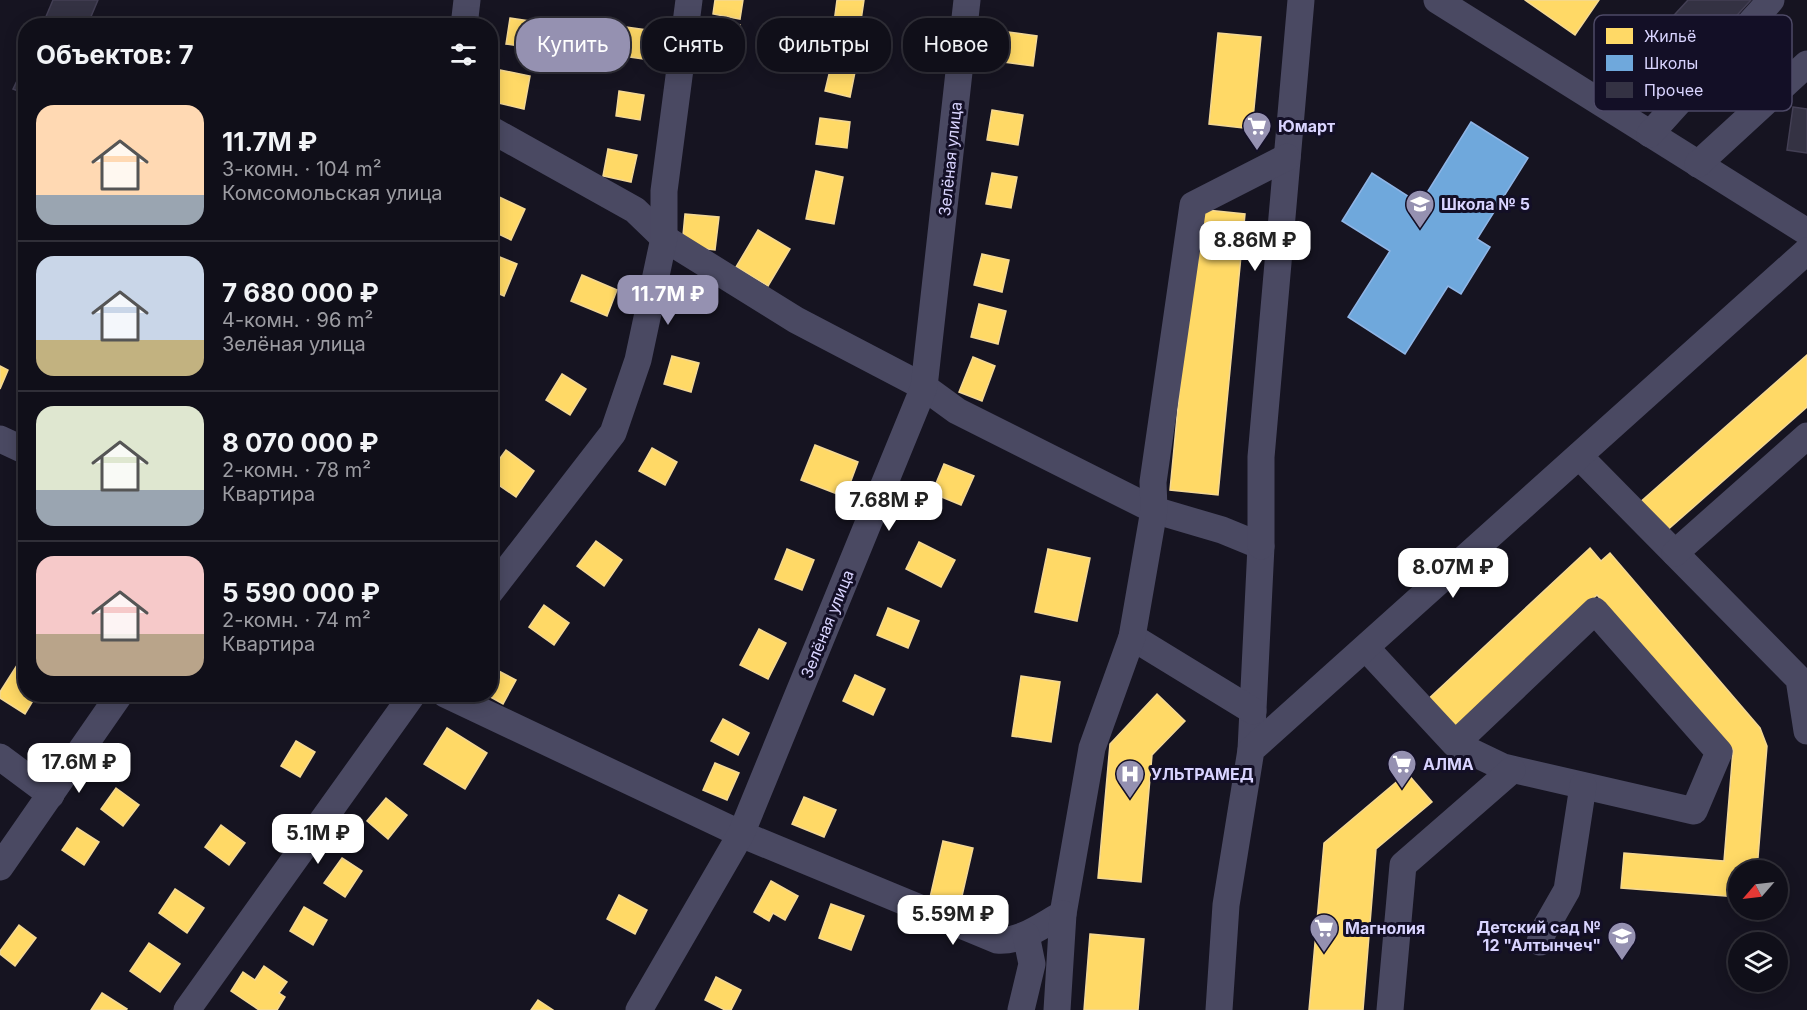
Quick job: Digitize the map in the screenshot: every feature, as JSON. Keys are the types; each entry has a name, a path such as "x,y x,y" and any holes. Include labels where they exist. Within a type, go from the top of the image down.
{"street":[{"path":"465,18 467,0"},
{"path":"498,582 613,433 638,360 664,238 664,191 689,0"},
{"name":"Зелёная улица","path":"639,1010 741,834 924,387 967,0"},
{"path":"1219,1010 1226,905 1251,750 1261,546 1262,457 1301,0"},
{"path":"1437,0 1594,99"},
{"path":"1757,15 1771,0"},
{"path":"1792,78 1807,64"},
{"path":"1613,111 1807,232"},
{"path":"1650,134 1671,111"},
{"path":"1698,164 1756,111"},
{"path":"498,133 635,210 664,238 796,320 924,387 957,411 1154,510 1222,530 1261,546"},
{"path":"1057,1010 1063,914 1092,748 1132,638 1154,510 1153,482 1193,205 1287,157"},
{"path":"1251,750 1807,251"},
{"path":"1675,553 1807,436"},
{"path":"0,440 18,448"},
{"path":"1579,456 1803,679 1807,732"},
{"path":"1366,648 1455,744 1512,770 1694,811 1719,752 1595,611 1455,744"},
{"path":"1132,638 1253,711"},
{"path":"0,867 115,702"},
{"path":"191,1009 407,702"},
{"path":"462,702 741,834 997,940 1008,941 1026,935 1063,914"},
{"path":"0,757 51,795"},
{"path":"1390,1010 1403,865 1512,770"},
{"path":"1540,942 1543,932 1567,890 1583,786"},
{"path":"1021,1010 1032,964 1026,935"}],"building: Жильё":[{"path":"715,0 743,0 740,18 713,14"},
{"path":"837,0 864,0 861,18 835,18"},
{"path":"1525,0 1599,0 1575,35"},
{"path":"510,18 516,19 516,46 506,44"},
{"path":"630,28 642,29 642,59 630,57"},
{"path":"1009,32 1037,36 1033,66 1009,63"},
{"path":"1218,33 1261,37 1252,129 1209,124"},
{"path":"500,70 530,76 524,109 498,103"},
{"path":"830,72 855,72 850,97 825,91"},
{"path":"619,91 644,95 640,120 616,116"},
{"path":"992,110 1023,115 1018,145 987,140"},
{"path":"820,118 850,122 847,148 816,144"},
{"path":"608,149 637,155 631,182 603,176"},
{"path":"816,171 843,177 834,224 806,219"},
{"path":"992,173 1017,177 1011,208 986,204"},
{"path":"498,196 525,209 511,240 498,234"},
{"path":"1197,209 1245,214 1218,495 1170,490"},
{"path":"685,214 719,217 715,250 682,246"},
{"path":"758,230 790,249 768,286 736,267"},
{"path":"982,254 1009,260 1002,292 974,285"},
{"path":"498,256 517,264 504,296 498,293"},
{"path":"582,275 617,290 607,316 571,301"},
{"path":"979,304 1006,311 998,344 971,337"},
{"path":"1807,355 1807,407 1664,533 1638,504"},
{"path":"672,356 699,363 691,392 664,384"},
{"path":"973,357 995,366 982,401 959,392"},
{"path":"0,366 8,370 0,389"},
{"path":"562,374 586,389 570,415 546,400"},
{"path":"815,445 858,462 845,497 801,480"},
{"path":"652,448 677,462 665,485 639,471"},
{"path":"506,450 534,471 516,497 498,485 498,461"},
{"path":"944,464 974,476 961,505 932,493"},
{"path":"596,541 622,560 604,586 577,566"},
{"path":"919,542 955,560 941,587 906,569"},
{"path":"1590,548 1601,561 1610,553 1760,728 1767,746 1758,860 1728,860 1728,896 1621,888 1624,853 1724,861 1733,750 1597,595 1451,732 1424,703"},
{"path":"787,549 814,560 802,590 775,579"},
{"path":"1048,549 1090,558 1077,621 1035,612"},
{"path":"544,605 569,623 554,645 529,627"},
{"path":"888,608 919,621 908,648 877,635"},
{"path":"759,629 786,643 768,679 740,665"},
{"path":"18,664 18,702 32,702 25,714 0,698 0,692"},
{"path":"498,671 516,680 503,704 498,701"},
{"path":"855,675 885,689 873,715 843,701"},
{"path":"1021,676 1060,682 1051,742 1012,736"},
{"path":"1157,694 1185,721 1152,755 1141,882 1098,878 1110,744"},
{"path":"723,719 749,733 738,755 711,741"},
{"path":"447,728 487,753 465,789 424,764"},
{"path":"296,741 315,752 300,777 281,766"},
{"path":"715,763 739,773 727,800 703,790"},
{"path":"1407,773 1432,802 1376,849 1363,1010 1309,1010 1324,843"},
{"path":"116,788 139,805 123,826 101,809"},
{"path":"804,797 836,810 824,837 792,824"},
{"path":"386,798 407,815 388,839 367,821"},
{"path":"221,825 245,843 229,865 205,847"},
{"path":"77,828 99,842 84,865 62,850"},
{"path":"943,841 973,848 959,909 929,902"},
{"path":"342,858 362,871 345,897 324,883"},
{"path":"771,881 798,896 785,920 773,913 769,921 754,912"},
{"path":"175,889 204,908 187,933 159,913"},
{"path":"619,895 647,910 635,934 607,919"},
{"path":"831,904 864,916 851,950 819,938"},
{"path":"304,907 327,920 313,945 290,931"},
{"path":"19,925 36,938 15,966 0,954 0,951"},
{"path":"1090,934 1144,939 1138,1010 1084,1010"},
{"path":"149,943 180,964 160,992 130,971"},
{"path":"264,966 287,982 279,993 285,997 277,1010 259,1010 231,991 243,972 255,980"},
{"path":"716,977 741,990 731,1010 725,1010 705,1000"},
{"path":"102,993 127,1009 91,1010"},
{"path":"538,1000 553,1010 531,1010"}],"building: Школы":[{"name":"Школа № 5","path":"1471,122 1528,158 1477,239 1490,247 1461,294 1448,286 1405,354 1348,317 1390,251 1342,221 1372,173 1420,204"}],"building: Прочее":[{"path":"53,0 98,0 90,18 45,18"},
{"path":"1688,0 1751,0 1737,15 1674,15"},
{"path":"18,79 18,91 13,89"},
{"path":"1793,107 1807,109 1807,153 1787,150"}],"place":[{"name":"Юмарт","path":"1257,152"},
{"name":"Школа № 5","path":"1420,230"},
{"name":"АЛМА","path":"1402,790"},
{"name":"УЛЬТРАМЕД","path":"1130,800"},
{"name":"Магнолия","path":"1324,954"},
{"name":"Детский сад № 12 \"Алтынчеч\"","path":"1622,962"}]}
